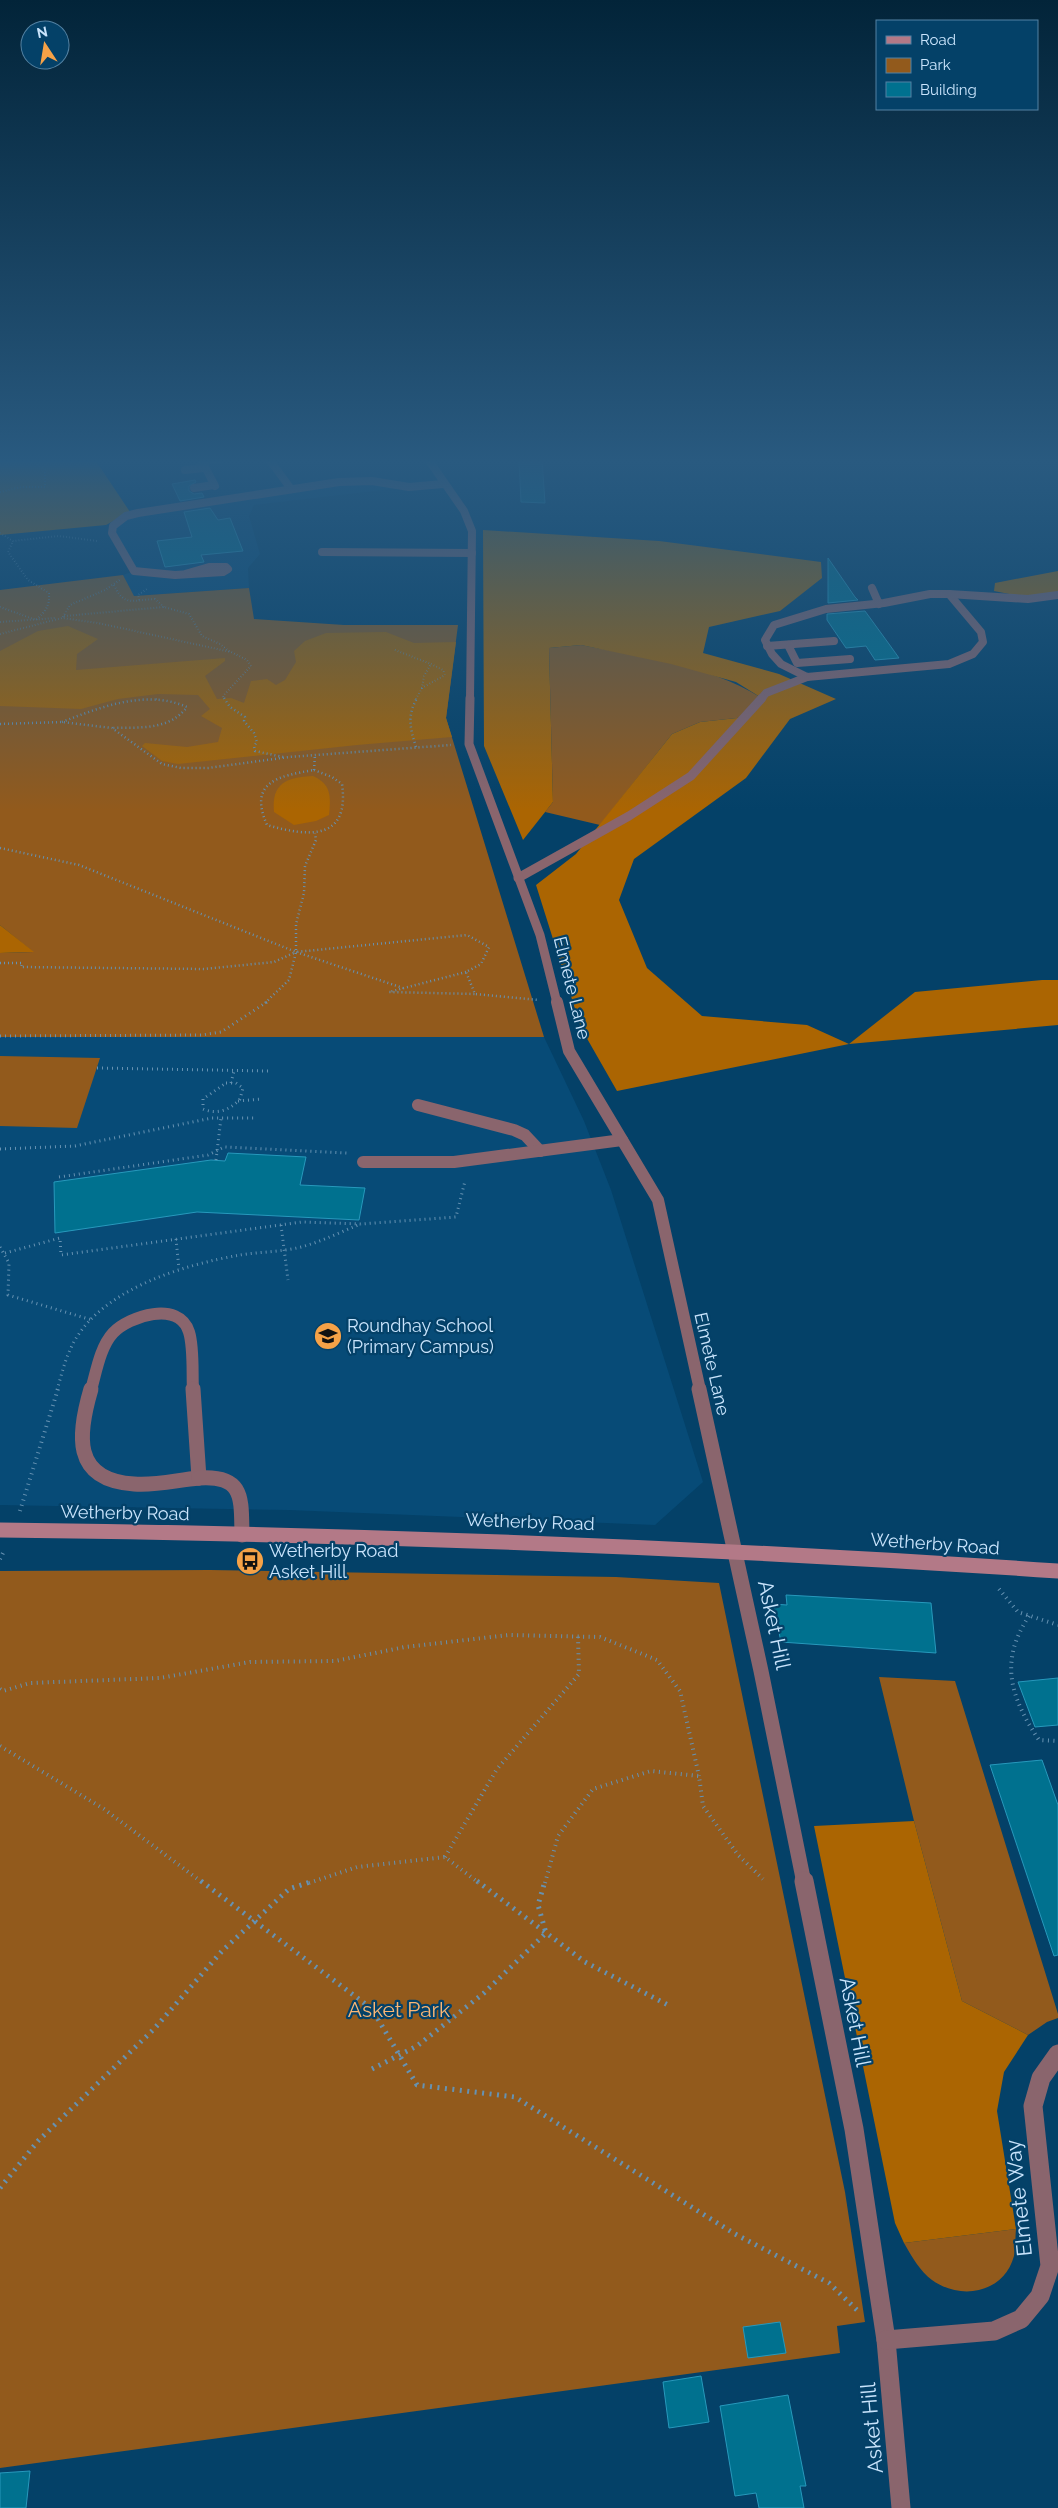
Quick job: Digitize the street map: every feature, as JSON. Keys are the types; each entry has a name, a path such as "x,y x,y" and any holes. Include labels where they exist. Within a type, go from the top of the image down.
{"street":[{"name":"Elmete Lane","path":"472,576 469,744 540,935 569,1051 658,1200 735,1549"},
{"path":"872,588 879,604"},
{"path":"807,676 790,669 771,656 765,640 774,625 826,609 879,604 930,594 976,594 1000,598 1028,599 1058,595"},
{"path":"518,878 630,816 691,776 766,693 807,676 949,664 978,651 983,642 981,632 949,594"},
{"path":"767,646 834,641"},
{"path":"788,644 797,662 850,659"},
{"path":"832,660 841,672"},
{"path":"418,1105 514,1130 530,1138 540,1150"},
{"path":"363,1162 460,1161 622,1140"},
{"path":"199,1479 187,1326 175,1316 157,1314 136,1317 117,1327 106,1343 81,1430 81,1448 89,1465 104,1477 125,1485 149,1486 221,1478 235,1486 240,1500 242,1535"},
{"name":"Wetherby Road","path":"0,1530 542,1541 735,1549 1058,1571"},
{"name":"Asket Hill","path":"735,1549 854,2129 886,2340 902,2508"},
{"name":"Elmete Way","path":"886,2340 994,2331 1021,2319 1040,2296 1050,2266 1033,2106 1037,2082 1048,2063 1058,2054"}],"path":[{"path":"24,576 49,593 51,603 46,612 36,620"},
{"path":"63,617 70,605 114,585 127,576"},
{"path":"114,585 120,598 125,601 155,599 164,607"},
{"path":"0,607 36,620"},
{"path":"0,622 164,607 189,614 191,621 200,634 205,638 219,642 231,652 247,660 251,666 223,696 226,706 231,710 240,712 245,717 244,721 257,736 257,742 254,746 255,750 266,755 289,757"},
{"path":"0,634 63,617 231,652"},
{"path":"395,650 443,670 445,675 422,688"},
{"path":"416,747 409,723 411,709 422,688 424,676 431,664"},
{"path":"0,724 62,722 112,728 165,724 184,714 187,707 181,702 142,699 111,704 62,722"},
{"path":"112,728 162,764 181,768 224,766 289,757 469,744"},
{"path":"314,770 315,755"},
{"path":"314,770 332,776 342,784 345,795 345,808 337,822 324,830 307,834 285,831 267,825 260,812 261,793 266,783 290,774 314,770"},
{"path":"0,1036 126,1038 202,1036 221,1032 275,996 288,980 296,952 296,924 304,893 304,866 316,840 315,833"},
{"path":"0,848 80,865 296,952 403,988"},
{"path":"0,963 22,963 21,967 204,969 274,962 296,952 466,935 490,947 481,964 466,972 389,992 475,994 557,1002"},
{"path":"466,972 475,994"},
{"path":"97,1068 268,1071"},
{"path":"231,1083 234,1070"},
{"path":"231,1083 240,1085 244,1091 238,1101 226,1110 213,1113 203,1109 203,1099 221,1085 231,1083"},
{"path":"238,1101 262,1099"},
{"path":"212,1118 213,1113"},
{"path":"0,1149 75,1146 212,1118 257,1118"},
{"path":"216,1160 220,1118"},
{"path":"59,1177 208,1155 224,1147 348,1153 363,1162"},
{"path":"5,1253 60,1238 61,1255 302,1222 361,1224 456,1217 465,1180 460,1161"},
{"path":"281,1225 288,1280"},
{"path":"176,1239 178,1269"},
{"path":"0,1247 5,1253 10,1268 8,1295 117,1327"},
{"path":"978,1565 1018,1612 1058,1625"},
{"path":"1029,1616 1018,1629 1013,1642 1010,1668 1012,1687 1029,1727 1039,1740 1058,1741"},
{"path":"0,1689 3,1691 30,1683 160,1678 250,1662 335,1661 405,1647 509,1635 600,1637 657,1660 680,1691 699,1776 703,1806 738,1855 763,1879"},
{"path":"445,1857 497,1769 578,1674 578,1636"},
{"path":"0,1746 104,1809 372,2009 417,2085 515,2097 735,2234 829,2283 886,2340"},
{"path":"546,1933 538,1905 558,1836 593,1789 651,1771 699,1776"},
{"path":"0,2188 38,2141 154,2029 222,1951 289,1889 357,1867 445,1857 585,1962 668,2005"},
{"path":"372,2069 417,2046 484,1992 546,1933"}],"shaded area":[{"path":"123,576 248,576 249,588 133,596"},
{"path":"483,576 822,576 822,578 780,611 709,627 703,653 779,674 836,699 790,719 746,778 634,859 619,900 647,968 702,1016 807,1025 849,1044 617,1091 581,1028 536,885 576,854 672,734 700,722 746,717 760,697 736,682 671,664 581,645 549,648 553,802 523,840 484,746"},
{"path":"1032,576 1058,576 1058,594 1019,596 994,591 995,583"},
{"path":"68,626 98,639 77,654 76,670 225,658 225,661 205,676 217,699 231,698 244,703 251,681 267,679 276,685 285,680 296,662 294,651 305,641 326,633 386,632 414,643 456,642 446,718 452,737 178,764 162,761 142,746 145,743 187,747 218,742 222,728 201,716 210,709 198,695 158,694 118,699 81,709 0,706 0,651 38,631"},
{"path":"313,776 323,783 328,791 330,796 329,815 316,821 294,825 274,812 275,794 278,788 288,780"},
{"path":"0,925 34,952 0,953"},
{"path":"1058,980 1058,1025 849,1044 915,992"},
{"name":"Roundhay School (Primary Campus)","path":"0,1037 544,1037 584,1121 611,1190 703,1482 655,1525 289,1510 0,1505"},
{"path":"914,1821 962,2001 1028,2035 1004,2072 997,2111 1016,2229 904,2243 895,2223 814,1826"}],"green space":[{"path":"124,576 134,596 249,588 254,619 344,625 458,625 446,718 544,1037 0,1037 0,953 33,952 0,925 0,590"},
{"path":"581,645 650,658 696,670 719,677 760,697 746,717 700,722 672,734 600,825 545,812 553,802 549,648"},
{"path":"0,1056 100,1058 77,1128 0,1126"},
{"name":"Asket Park","path":"210,1570 616,1577 719,1583 845,2192 865,2322 837,2326 840,2353 0,2468 0,1571"},
{"path":"879,1677 955,1681 1058,2014 1058,2018 1047,2022 1028,2035 962,2001 914,1821"},
{"path":"1016,2229 1015,2253 1009,2269 1001,2278 980,2290 968,2291 943,2287 932,2280 920,2268 904,2243"}],"building":[{"path":"828,576 840,576 858,600 828,603"},
{"path":"865,611 899,658 875,660 866,646 846,648 827,620 827,614"},
{"path":"228,1153 306,1157 300,1185 365,1188 359,1220 197,1212 55,1233 54,1182 211,1160 225,1161"},
{"path":"786,1595 931,1603 936,1653 781,1642 773,1604 787,1605"},
{"path":"1058,1678 1058,1725 1035,1727 1018,1682"},
{"path":"1042,1760 1058,1805 1058,1955 1054,1956 990,1765"},
{"path":"780,2322 786,2353 748,2358 743,2327"},
{"path":"701,2376 709,2422 669,2428 663,2382"},
{"path":"788,2395 806,2486 800,2486 804,2508 759,2508 756,2493 735,2496 720,2406"},
{"path":"30,2471 26,2508 0,2508 0,2473"}],"place":[{"name":"Roundhay School (Primary Campus)","path":"328,1336"},
{"name":"Wetherby Road Asket Hill","path":"250,1561"}]}
